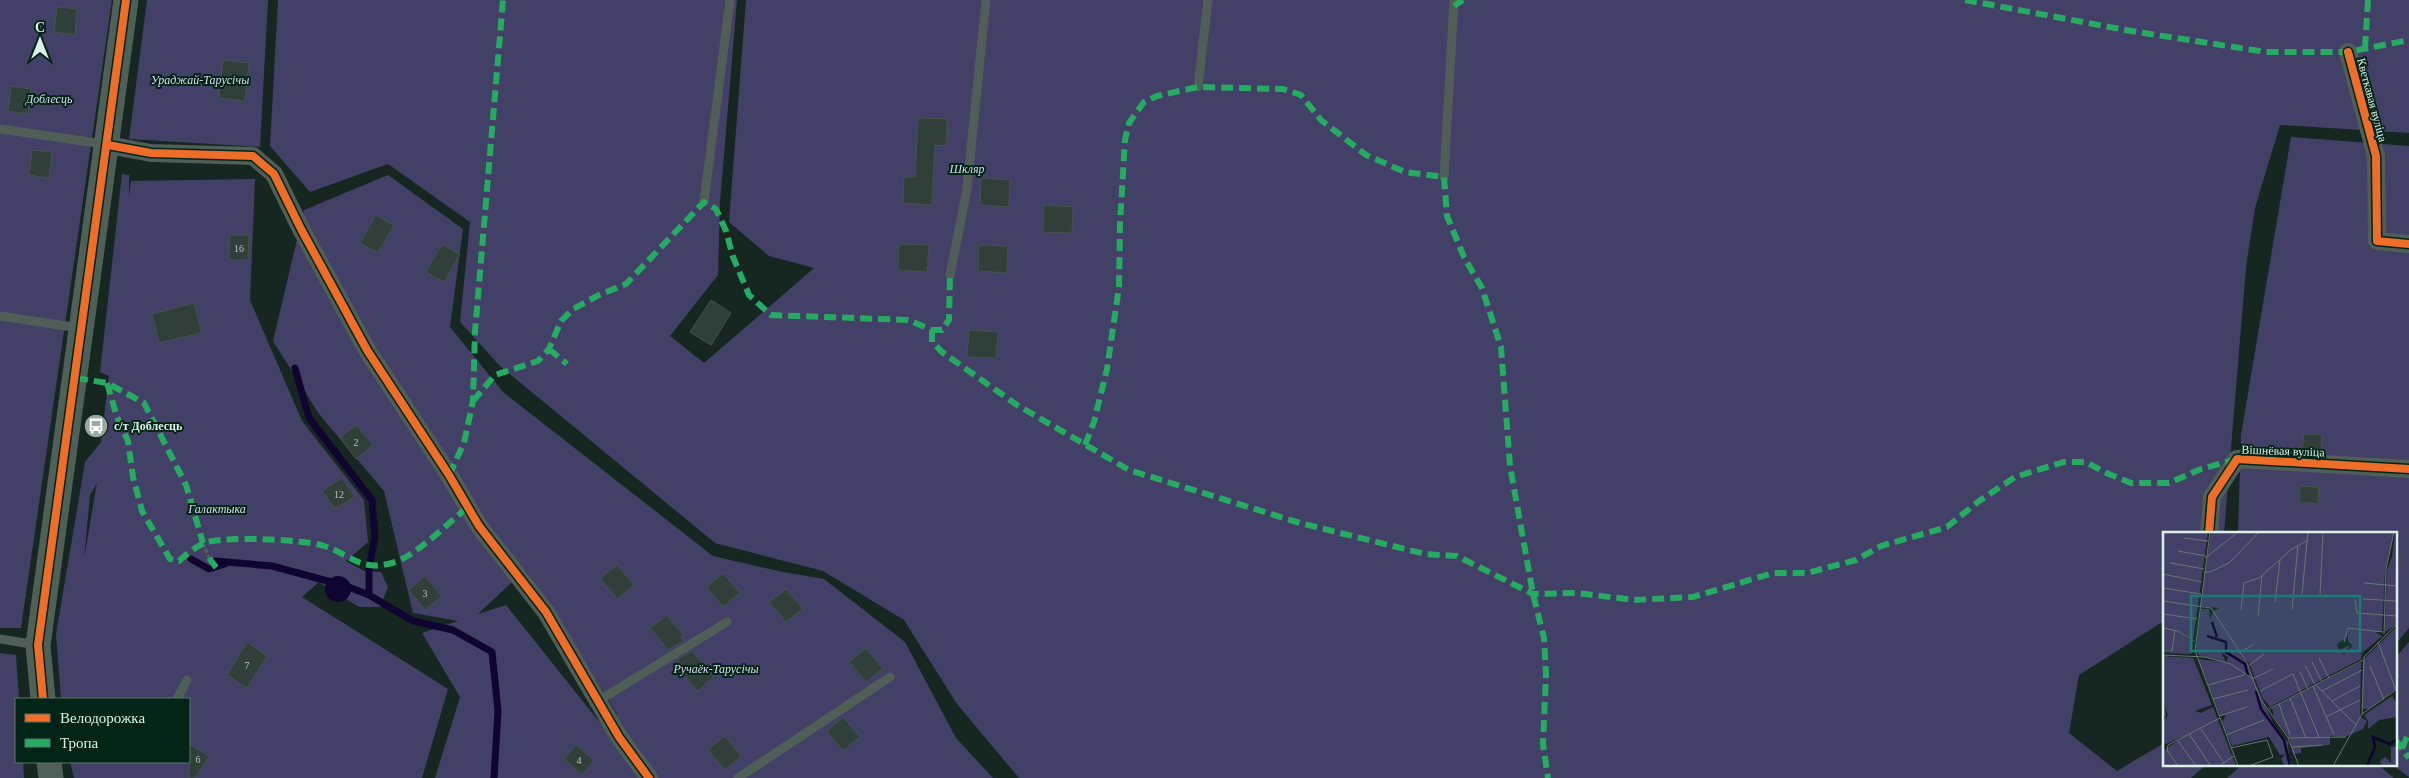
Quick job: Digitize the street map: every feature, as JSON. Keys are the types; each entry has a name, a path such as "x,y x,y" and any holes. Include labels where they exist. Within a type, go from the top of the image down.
{"street":[{"path":"43,698 38,645 108,145 126,0"},
{"name":"Кветкавая вуліца","path":"2348,52 2376,156 2377,241 2409,244"},
{"path":"108,145 151,153 253,156 274,174 301,230 367,350 449,475 479,526 546,612 619,738 649,778"},
{"name":"Вішнёвая вуліца","path":"2210,532 2212,497 2236,458 2409,469"},
{"path":"49,763 51,778"}],"lane":[{"path":"704,202 730,0"},
{"path":"950,275 968,189 986,0"},
{"path":"1198,87 1208,0"},
{"path":"1444,177 1454,0"},
{"path":"0,129 108,145"},
{"path":"0,316 82,329"},
{"path":"598,701 727,622"},
{"path":"0,639 38,645"},
{"path":"738,778 890,677"},
{"path":"178,698 187,680"}],"path":[{"path":"203,543 209,558"}],"green space":[{"name":"Доблесць","path":"0,0 112,0 21,628 0,628"},
{"name":"Ураджай-Тарусічы","path":"147,0 268,0 260,147 129,139"},
{"name":"Шкляр","path":"278,0 737,0 720,202 718,275 670,336 704,363 814,268 769,256 729,222 746,0 2409,0 2409,133 2280,125 2255,208 2246,267 2224,532 2163,532 2163,622 2079,675 2069,733 2117,771 2163,744 2163,766 2205,766 2191,778 1019,778 957,704 904,620 823,571 715,543 500,366 460,322 470,222 388,164 310,192 270,146"},
{"path":"2291,137 2409,146 2409,628 2396,644 2396,532 2238,532 2241,435"},
{"name":"Галактыка","path":"122,174 129,175 129,198 131,181 255,179 250,300 302,421 364,500 368,542 346,561 364,571 381,572 388,587 380,607 359,607 319,582 302,597 448,689 422,778 74,778 70,763 190,763 190,698 61,698 56,634 85,462 101,442 109,376 100,372","holes":["97,483 84,559 90,495"]},
{"name":"Ручаёк-Тарусічы","path":"388,175 463,229 450,327 503,392 713,556 824,579 905,642 956,738 993,778 435,778 460,697 422,633 458,621 413,613 384,491 319,414 273,341 304,210","holes":["525,570 552,608 617,714 609,734 506,605 478,614"]},
{"path":"2409,642 2409,777 2394,766 2396,766 2396,657"},
{"path":"0,653 16,655 19,698 15,698 15,763 23,763 24,778 0,778"},
{"path":"2241,766 2379,766 2394,778 2227,778"}],"shaded area":[{"path":"338,576 347,580 351,589 347,598 338,602 329,598 325,589 329,580"}],"building":[{"path":"57,7 77,9 75,35 54,32"},
{"path":"223,60 249,63 245,101 219,98"},
{"path":"11,86 31,89 28,114 8,111"},
{"path":"918,118 947,119 946,146 935,145 932,205 903,203 904,177 915,177"},
{"path":"32,150 52,152 49,178 29,175"},
{"path":"981,178 1010,180 1009,207 980,205"},
{"path":"1044,205 1073,207 1072,233 1043,232"},
{"path":"376,215 394,225 378,253 360,243"},
{"path":"230,235 249,235 248,260 229,260"},
{"path":"442,244 460,254 444,282 426,272"},
{"path":"899,244 929,245 927,272 898,270"},
{"path":"979,245 1008,246 1007,273 978,271"},
{"path":"711,300 731,313 711,345 690,332"},
{"path":"194,303 202,333 159,343 152,314"},
{"path":"969,330 998,332 996,358 967,357"},
{"path":"356,425 373,445 356,459 340,438"},
{"path":"2304,434 2322,435 2321,452 2302,451"},
{"path":"342,478 355,497 335,509 322,491"},
{"path":"2300,486 2319,487 2318,504 2299,502"},
{"path":"617,565 634,585 617,599 600,578"},
{"path":"723,573 740,593 723,607 707,587"},
{"path":"425,576 442,596 425,610 409,590"},
{"path":"786,589 803,609 786,622 769,602"},
{"path":"667,615 683,635 681,637 684,641 668,650 650,628"},
{"path":"247,642 267,656 247,688 227,675"},
{"path":"866,648 883,669 866,682 849,662"},
{"path":"692,651 714,677 697,691 681,670 683,668 677,660"},
{"path":"843,717 860,737 843,751 827,731"},
{"path":"725,736 741,756 725,770 708,750"},
{"path":"190,745 209,756 195,778 189,778"},
{"path":"576,745 594,760 582,775 564,759"}],"waterway":[{"path":"295,368 309,418 372,500 375,537 369,568 369,595"},
{"path":"191,559 209,569 225,564"},
{"path":"216,561 272,566 335,583"},
{"path":"346,586 369,595 413,621 453,630 492,652 498,711 494,778"}],"marked path":[{"path":"449,475 464,443 473,401 475,332 503,0"},
{"path":"1454,6 1463,0"},
{"path":"1965,0 2131,31 2266,52 2348,52 2409,40"},
{"path":"2365,48 2368,0"},
{"path":"1085,445 1094,422 1107,369 1119,287 1120,224 1125,140 1129,123 1144,102 1157,96 1198,87 1283,89 1301,95 1321,120 1366,155 1405,172 1444,177 1447,216 1464,257 1482,288 1501,347 1510,466 1533,594 1544,638 1546,674 1543,744 1548,778"},
{"path":"473,401 495,375 538,361 549,349 561,321 573,309 599,295 626,284 704,202 716,209 749,295 771,315 908,320 932,330 942,330 949,320 950,275"},
{"path":"932,330 932,342 942,352 1017,405 1129,470 1300,523 1425,554 1457,556 1533,594 1577,593 1634,600 1693,597 1773,573 1807,573 1856,560 1881,546 1947,527 1979,501 2015,477 2064,462 2086,462 2131,483 2169,483 2201,469 2237,459"},
{"path":"549,349 567,364"},
{"path":"76,378 107,383 144,403 186,485 203,543"},
{"path":"107,383 117,417 128,441 133,477 142,511 170,559 179,561 204,543 264,539 324,546 364,564 381,565 401,560 411,554 468,507"},
{"path":"209,558 218,570"},
{"path":"2402,748 2409,733"},
{"path":"2396,740 2409,758"}],"cycle path":[{"path":"43,698 38,645 126,0"},
{"path":"2348,52 2376,156 2377,241 2409,244"},
{"path":"108,145 151,153 253,156 274,174 301,229 367,350 449,475 479,526 546,612 619,737 649,778"},
{"path":"2209,532 2212,497 2237,459 2409,469"}],"place":[{"name":"с/т Доблесць","path":"96,426"}]}
